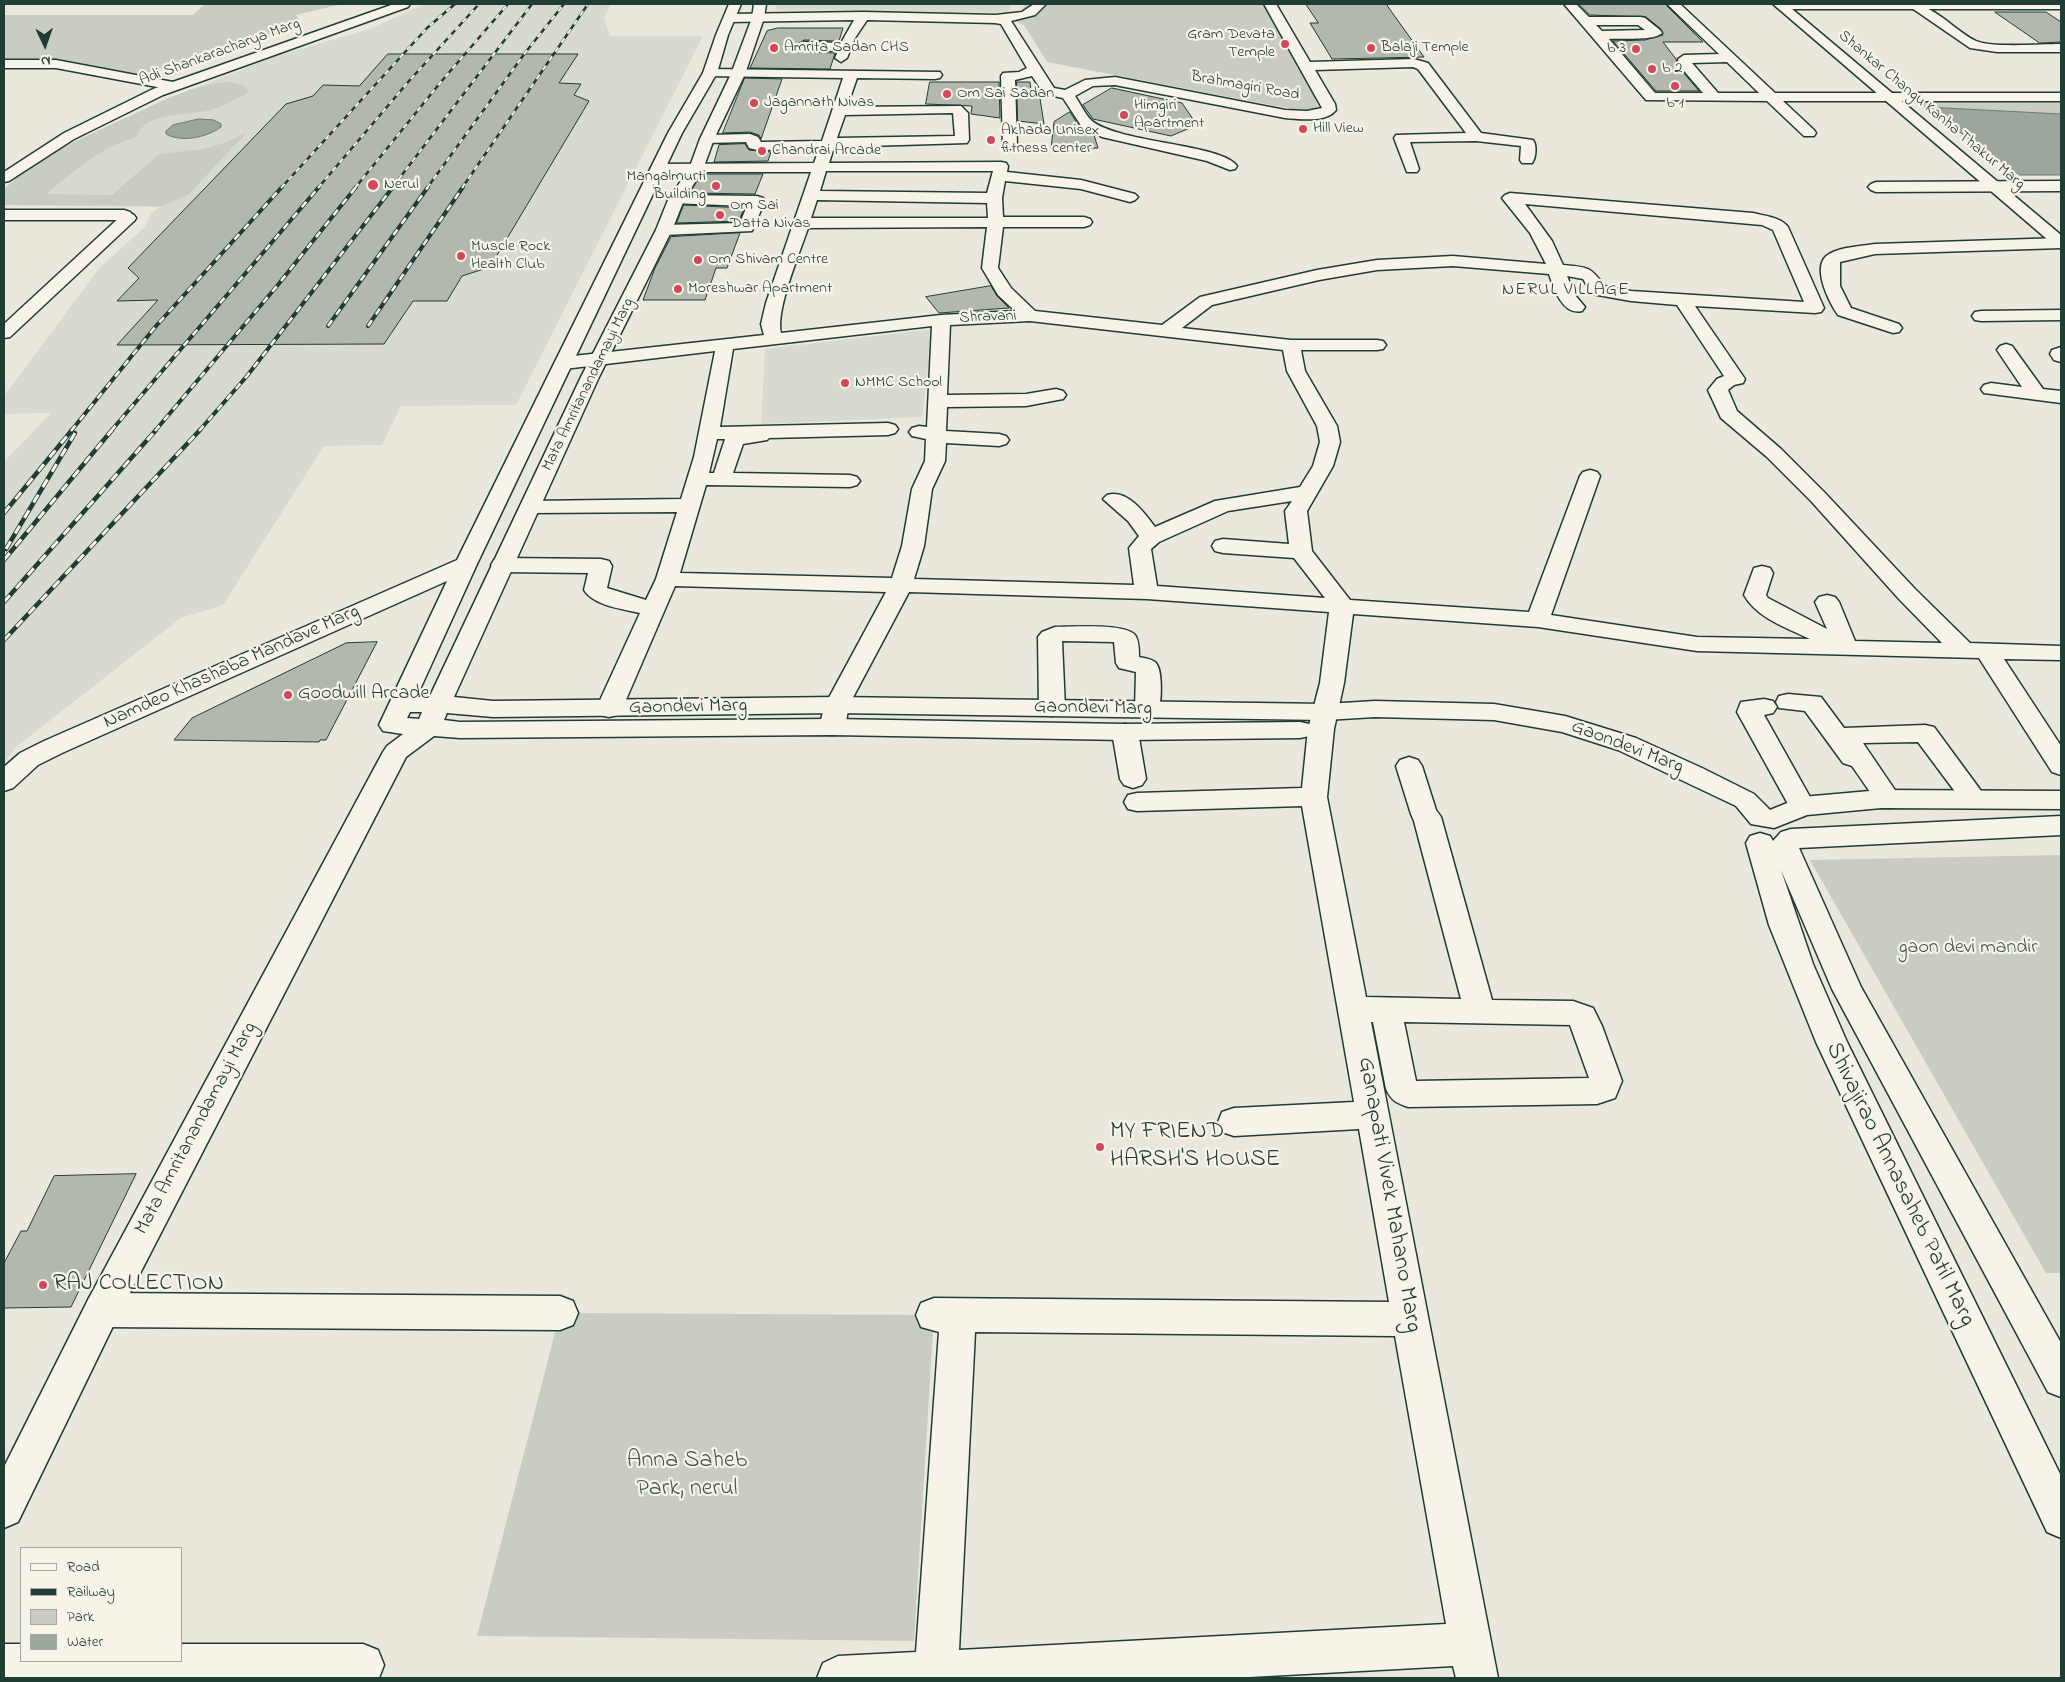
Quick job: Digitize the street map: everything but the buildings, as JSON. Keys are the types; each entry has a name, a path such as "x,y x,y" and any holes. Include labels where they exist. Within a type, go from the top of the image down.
{"street":[{"name":"Adi Shankaracharya Marg","path":"51,131 154,82 379,4"},
{"name":"Adi Shankaracharya Marg","path":"4,178 68,136 158,92 404,4"},
{"path":"733,11 996,19 1028,14 1035,11 1040,4"},
{"name":"Brahmagiri Road","path":"1068,95 1079,86 1089,82 1115,81 1285,114 1310,115 1329,110 1328,104 1270,4"},
{"path":"1570,4 1599,35 1651,97 2061,97"},
{"path":"1673,4 1809,133"},
{"path":"1787,4 2061,5"},
{"name":"Shankar Changu Kanha Thakur Marg","path":"1787,4 1886,96 2061,243"},
{"name":"Shankar Changu Kanha Thakur Marg","path":"1787,4 1952,132"},
{"path":"1913,4 1974,45 1997,48 2061,48"},
{"name":"Mata Amritanandamayi Marg","path":"4,1508 397,727 466,564 674,133 710,73 722,35 733,11"},
{"name":"Mata Amritanandamayi Marg","path":"397,727 427,729 590,377 601,360 664,230 676,200 696,169 707,139 738,74 759,11"},
{"path":"803,49 843,52 863,16"},
{"path":"996,19 1006,22 1045,87 1049,91 1068,95 1087,124 1106,134 1196,153 1230,166"},
{"path":"1606,21 1620,35"},
{"path":"1587,22 1641,21 1645,22 1656,32 1653,34 1599,35"},
{"path":"774,339 770,324 775,303 820,168 821,147 840,110 846,75 856,38"},
{"path":"1714,97 1684,62 1684,59 1729,58"},
{"path":"1306,66 1414,63 1422,66 1476,137"},
{"path":"4,64 56,64 173,86"},
{"path":"1030,316 1004,291 990,268 996,223 994,198 998,171 1005,148 1008,76 1021,76 1035,69"},
{"path":"710,73 935,75"},
{"path":"1940,86 1953,96"},
{"path":"840,110 956,109 961,113 964,157"},
{"path":"1412,169 1401,138 1476,137 1528,143 1528,160"},
{"path":"707,139 750,138 753,140 754,145 757,146 821,147 891,142 964,157 998,171 1113,191 1130,197"},
{"path":"891,142 892,164"},
{"path":"658,168 820,168 964,157"},
{"path":"902,195 907,172"},
{"name":"Shankar Changu Kanha Thakur Marg","path":"2005,174 2034,198"},
{"path":"1876,187 2061,186"},
{"path":"859,192 902,195"},
{"path":"811,195 994,198"},
{"path":"1165,332 1206,301 1286,284 1317,275 1378,265 1453,261 1555,270 1581,272 1589,276 1598,290 1631,296 1815,308 1780,227 1767,220 1510,198 1520,206 1551,254 1555,270 1569,301 1576,307"},
{"path":"664,230 746,228 757,201 676,200"},
{"path":"4,215 124,215 128,218"},
{"path":"4,221 109,220 128,218"},
{"path":"4,333 128,218"},
{"path":"801,222 1084,222"},
{"path":"1893,328 1844,311 1832,286 1830,263 1834,258 1850,253 1901,247 2061,243"},
{"path":"1682,300 1736,379 1726,380 1718,390 1728,414 1774,453 1818,497 1906,594 1975,651 2061,766"},
{"path":"1981,316 2061,315"},
{"name":"Shravani","path":"564,363 942,320 1030,316 1291,345 1377,345"},
{"path":"834,716 900,586 913,546 922,489 935,461 928,433 938,401 942,320"},
{"path":"609,709 649,608 663,562 684,505 697,479 704,457 725,345"},
{"path":"1291,345 1296,371 1327,426 1330,442 1322,466 1296,511 1301,552 1342,605"},
{"path":"2006,350 2037,394"},
{"path":"1991,389 2061,397"},
{"path":"938,401 1026,400 1056,395"},
{"path":"708,433 778,435 781,431 888,429"},
{"path":"928,433 955,439 999,440"},
{"path":"724,472 734,440 739,435"},
{"path":"1538,620 1590,476"},
{"path":"697,479 850,481"},
{"path":"1146,592 1140,548 1151,537 1224,506 1306,492"},
{"path":"1114,499 1136,516 1151,537"},
{"path":"531,507 684,505"},
{"path":"649,608 667,579 684,505"},
{"path":"1223,546 1301,552"},
{"name":"Namdeo Khashaba Mandave Marg","path":"4,782 29,759 53,747 466,564"},
{"path":"502,566 601,566 595,590 599,594 617,598 634,606 649,608"},
{"path":"1762,573 1755,595 1759,602 1765,607 1847,649"},
{"path":"667,579 1146,592 1538,620 1697,644 2061,653"},
{"path":"1827,602 1847,649"},
{"name":"Ganapati Vivek Mahano Marg","path":"1342,605 1314,797 1474,1661"},
{"path":"1052,708 1050,637 1055,634 1118,635 1125,638 1128,663 1145,666 1148,669 1148,709"},
{"path":"1802,806 1750,712 1750,708 1776,704 1812,703 1885,799"},
{"name":"Gaondevi Marg","path":"397,727 437,704 494,709 609,709 834,716 1125,732 1324,721"},
{"name":"Gaondevi Marg","path":"427,729 602,730 834,716 1052,708 1148,709 1324,721 1449,726 1530,734 1593,749 1676,779 1770,831"},
{"path":"1125,732 1135,790 1314,797"},
{"path":"1885,799 1846,737 1848,735 1926,733 1974,799"},
{"path":"1409,766 1424,814 1427,817 1480,1012"},
{"path":"1770,831 1802,806 1885,799 2061,800"},
{"path":"1770,831 2061,825"},
{"name":"Shivajirao Annasaheb Patil Marg","path":"1770,831 1848,989 2033,1324 2061,1379"},
{"name":"Shivajirao Annasaheb Patil Marg","path":"1770,831 1770,885 1814,1008 1961,1316 2061,1518"},
{"path":"1353,1009 1573,1013 1582,1017 1606,1081 1604,1089 1598,1091 1408,1094 1402,1089 1386,1010"},
{"path":"1234,1122 1373,1115"},
{"path":"102,1310 560,1313"},
{"path":"936,1673 946,1315 1410,1319"},
{"path":"838,1678 936,1673 1474,1661"},
{"path":"4,1665 363,1665"}],"shaded area":[{"path":"424,4 611,4 604,18 610,36 703,36 516,405 401,406 382,445 324,446 223,605 181,618 16,747 4,763 4,462 51,413 4,414 4,396 100,267 145,227 151,214 160,207 4,205 4,189 54,152 177,95 279,55 370,29"},
{"path":"776,4 1012,4 1008,13 775,10"},
{"name":"NMMC School","path":"933,329 922,417 761,424 765,349"}],"green space":[{"path":"205,4 342,4 296,15 299,19 284,29 138,76 64,62 4,62 5,15 193,15"},
{"path":"1025,4 1265,4 1294,46 1318,107 1309,110 1292,109 1047,62 1024,25 1016,22"},
{"path":"229,82 243,85 249,90 246,94 214,109 171,115 149,122 142,128 137,137 100,153 46,194 112,195 159,154 203,149 224,143 246,133 188,195 161,206 4,205 4,189 17,177 46,157 176,95 202,86"},
{"path":"1917,102 2061,102 2061,114 1925,107"},
{"name":"gaon devi mandir","path":"2061,855 2061,1273 2046,1273 1810,860"},
{"name":"Anna Saheb Park, nerul","path":"560,1313 934,1315 914,1641 477,1636"}],"water":[{"path":"1925,107 2061,114 2061,175 2020,175"},
{"path":"199,119 214,120 221,124 221,127 209,134 194,138 172,137 166,134 166,131 173,125"}],"railway":[{"path":"281,188 427,28 455,4"},
{"path":"318,188 409,81 479,4"},
{"path":"355,188 440,83 508,4"},
{"path":"392,188 532,4"},
{"path":"427,188 525,53 564,4"},
{"path":"462,188 588,4"},
{"path":"71,431 156,326 282,187"},
{"path":"111,431 319,187"},
{"path":"155,431 277,286 356,187"},
{"path":"199,431 247,376 393,187"},
{"path":"328,326 428,187"},
{"path":"368,326 463,187"},
{"path":"4,513 72,430"},
{"path":"4,560 112,430"},
{"path":"4,602 156,430"},
{"path":"4,640 200,430"},
{"path":"6,549 75,433"}],"place":[{"name":"Gram Devata Temple","path":"1285,44"},
{"name":"Amrita Sadan CHS","path":"774,48"},
{"name":"Balaji Temple","path":"1371,48"},
{"name":"b 3","path":"1636,49"},
{"name":"b 2","path":"1652,69"},
{"name":"b 1","path":"1675,86"},
{"name":"Om Sai Sadan","path":"947,94"},
{"name":"Jagannath Nivas","path":"754,103"},
{"name":"Himgiri Apartment","path":"1124,115"},
{"name":"Hill View","path":"1303,129"},
{"name":"Akhada Unisex fitness center","path":"991,140"},
{"name":"Chandrai Arcade","path":"762,151"},
{"name":"Nerul","path":"373,185"},
{"name":"Mangalmurti Building","path":"716,186"},
{"name":"Om Sai Datta Nivas","path":"720,215"},
{"name":"Muscle Rock Health Club","path":"461,256"},
{"name":"Om Shivam Centre","path":"698,260"},
{"name":"Moreshwar Apartment","path":"678,289"},
{"name":"NMMC School","path":"845,383"},
{"name":"Goodwill Arcade","path":"288,695"},
{"name":"MY FRIEND HARSH'S HOUSE","path":"1100,1147"},
{"name":"RAJ COLLECTION","path":"43,1285"}],"district":[{"name":"NERUL VILLAGE","path":"1566,291"}]}
